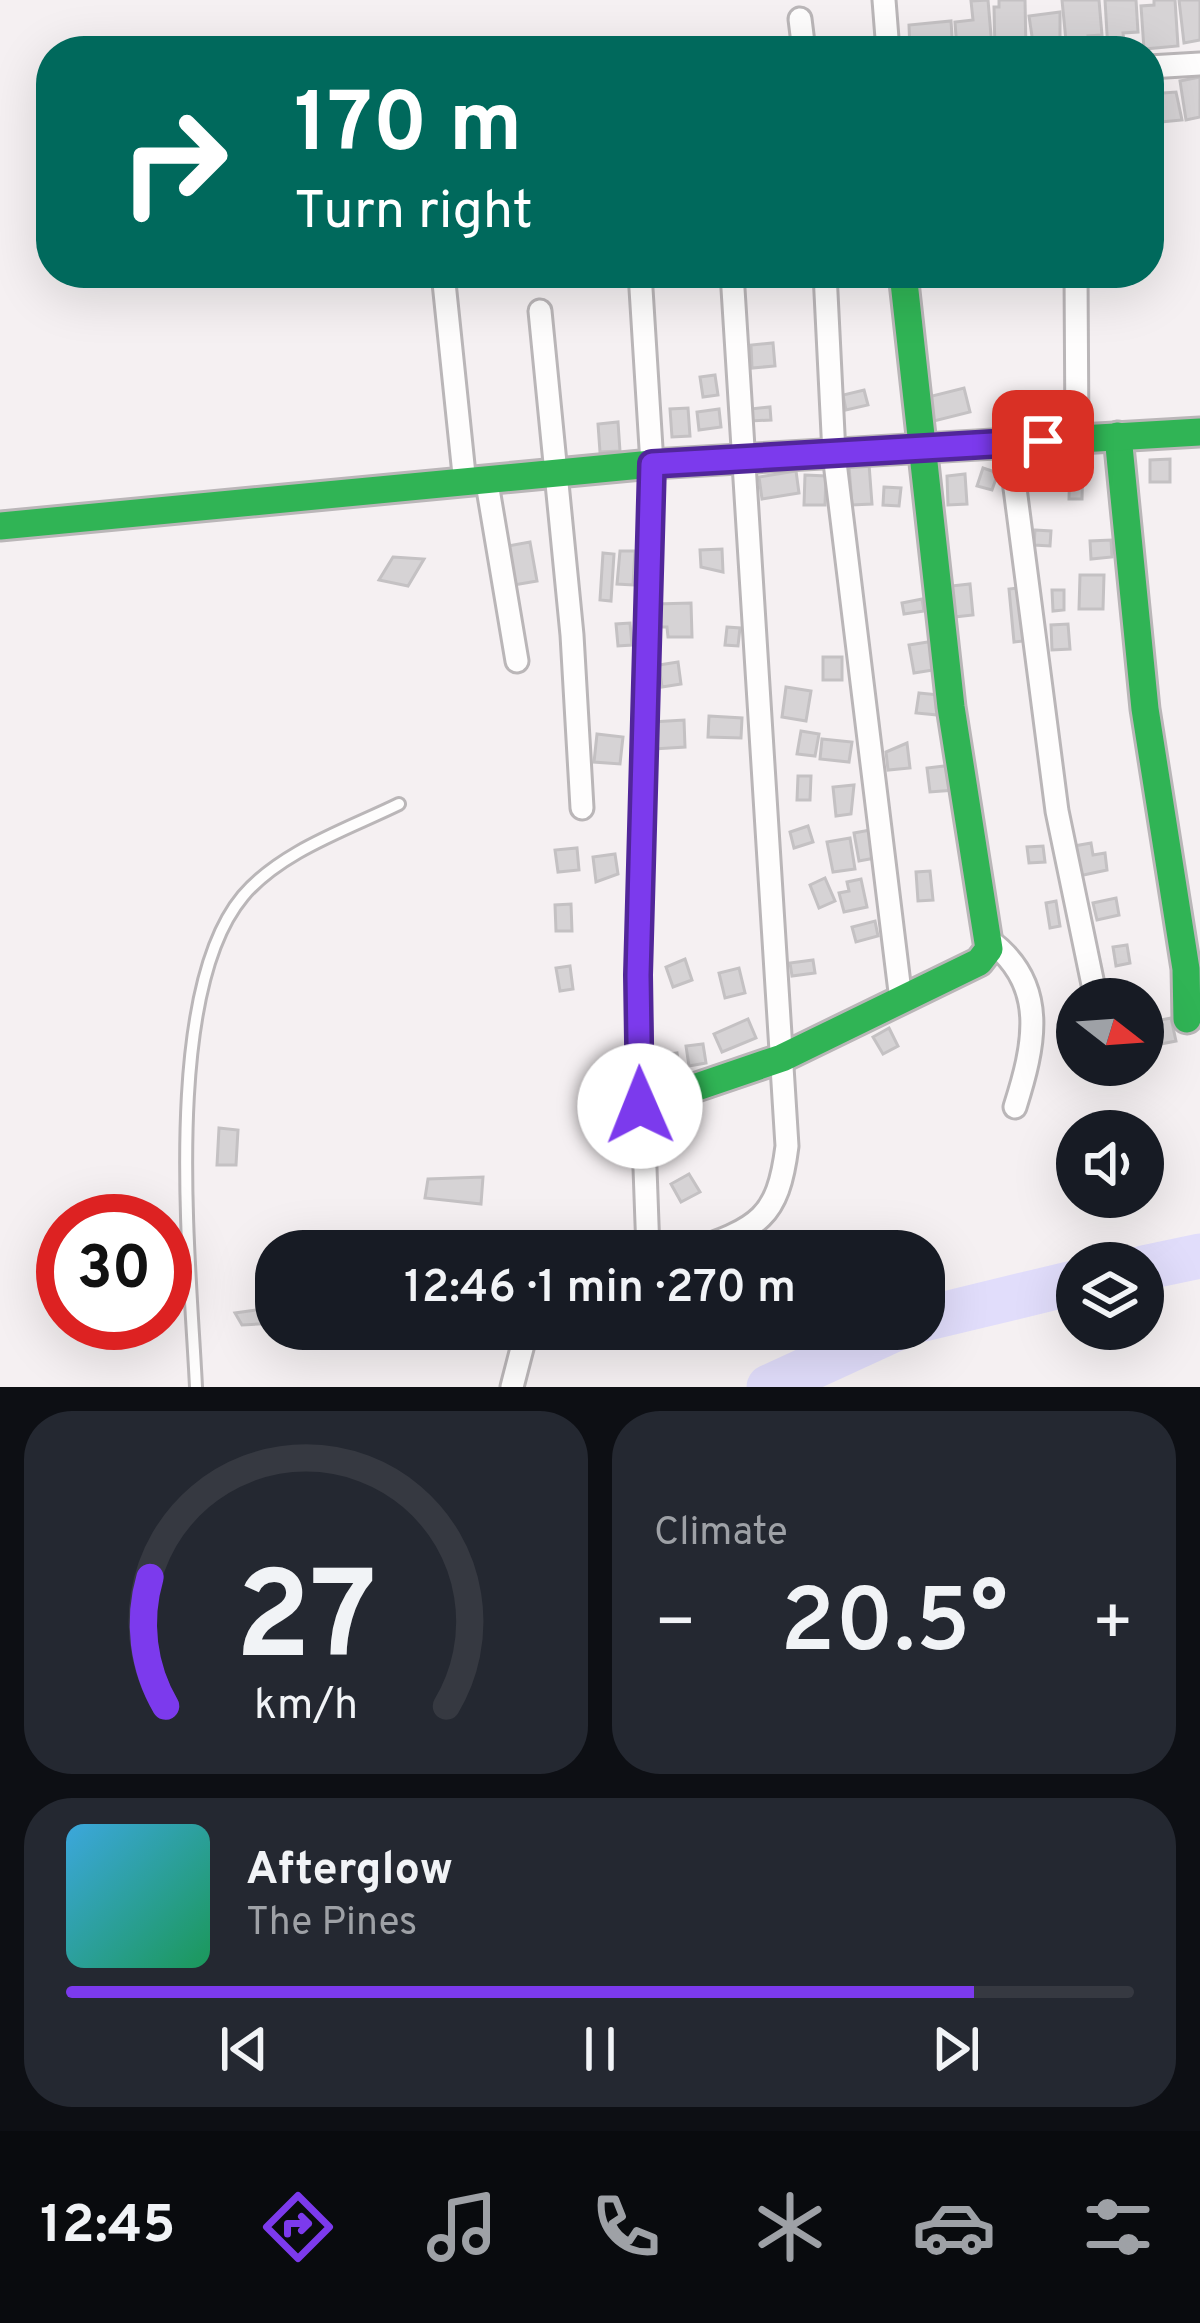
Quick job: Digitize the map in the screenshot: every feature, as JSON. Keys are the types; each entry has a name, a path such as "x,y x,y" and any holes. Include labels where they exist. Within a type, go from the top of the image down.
{"street":[{"path":"884,0 887,36"},
{"path":"800,19 802,36"},
{"path":"1164,66 1200,64"},
{"path":"445,288 476,484 517,661"},
{"path":"641,288 652,464 638,975 646,1230"},
{"path":"733,288 787,1146 777,1198 763,1219 739,1230"},
{"path":"826,288 833,454 901,1000"},
{"path":"905,288 952,706 990,941 1018,972 1035,1019 1015,1107"},
{"path":"1076,288 1077,440"},
{"path":"540,311 558,477 583,808"},
{"path":"0,526 558,477 652,464 1200,432"},
{"path":"1118,436 1144,709 1186,969 1187,1018"},
{"path":"1010,442 1057,811 1092,978"},
{"path":"640,1106 782,1058 979,962 990,941"},
{"path":"512,1387 522,1350"}],"lane":[{"path":"196,1387 189,1107 196,1007 209,960 225,920 246,892 281,862 399,804"}],"building":[{"path":"988,0 991,36 956,36 955,22 973,20 971,1"},
{"path":"999,0 1025,0 1026,36 995,36 994,7 999,7"},
{"path":"1062,0 1099,0 1102,35 1066,36"},
{"path":"1105,0 1136,0 1138,32 1107,36"},
{"path":"1154,0 1175,0 1178,46 1164,47 1164,36 1143,36 1141,6 1154,5"},
{"path":"1179,0 1200,0 1200,40 1184,43"},
{"path":"1060,12 1060,36 1032,36 1029,16"},
{"path":"951,21 952,36 909,36 909,25"},
{"path":"1200,77 1200,117 1186,120 1180,81"},
{"path":"1176,92 1182,120 1164,122 1164,93"},
{"path":"773,343 775,366 752,368 751,345"},
{"path":"715,375 718,395 703,397 700,377"},
{"path":"964,388 970,412 934,421 928,397"},
{"path":"864,390 868,405 846,410 843,395"},
{"path":"770,407 771,420 750,421 750,409"},
{"path":"688,408 690,436 672,437 670,409"},
{"path":"719,409 721,427 699,430 697,412"},
{"path":"618,422 620,451 600,452 598,424"},
{"path":"1170,459 1170,482 1150,482 1150,460"},
{"path":"1070,460 1083,460 1082,499 1069,499"},
{"path":"869,464 872,504 852,505 849,466"},
{"path":"983,468 998,473 992,490 977,486"},
{"path":"796,471 799,493 762,499 759,477"},
{"path":"965,474 967,504 948,505 947,476"},
{"path":"805,475 826,476 825,505 804,505"},
{"path":"884,487 901,488 899,506 883,505"},
{"path":"1035,530 1051,531 1050,546 1034,545"},
{"path":"1111,540 1112,557 1091,559 1090,541"},
{"path":"530,542 537,581 508,586 502,547"},
{"path":"722,549 723,572 701,567 700,550"},
{"path":"620,551 635,551 633,585 617,584"},
{"path":"603,553 614,554 611,601 600,600"},
{"path":"393,557 424,559 408,586 379,580"},
{"path":"1080,575 1104,575 1103,609 1079,609"},
{"path":"970,584 973,615 954,617 951,586"},
{"path":"1019,588 1024,641 1014,642 1009,589"},
{"path":"1052,590 1064,590 1064,610 1053,611"},
{"path":"922,599 924,611 904,614 902,603"},
{"path":"691,603 692,637 668,637 667,627 657,627 656,604"},
{"path":"630,623 632,645 618,646 616,624"},
{"path":"1068,624 1070,649 1052,650 1051,625"},
{"path":"727,627 740,628 738,646 725,645"},
{"path":"934,641 939,669 914,673 909,645"},
{"path":"823,657 842,657 842,680 823,680"},
{"path":"678,662 681,684 662,687 659,665"},
{"path":"786,687 811,691 806,721 782,717"},
{"path":"919,693 940,695 938,715 916,713"},
{"path":"709,716 742,718 741,738 708,737"},
{"path":"684,720 685,747 654,749 652,722"},
{"path":"801,731 819,734 815,756 797,754"},
{"path":"597,734 623,737 620,764 594,762"},
{"path":"822,739 852,742 849,762 820,759"},
{"path":"907,743 910,768 888,770 886,752"},
{"path":"953,765 955,790 930,792 927,768"},
{"path":"798,776 811,776 810,800 797,800"},
{"path":"854,785 851,814 836,816 833,787"},
{"path":"808,826 813,842 794,848 790,832"},
{"path":"870,830 875,858 859,861 854,833"},
{"path":"850,838 855,869 833,872 827,842"},
{"path":"1091,843 1093,855 1105,853 1107,870 1079,876 1074,846"},
{"path":"1043,846 1045,862 1029,863 1027,847"},
{"path":"577,848 579,870 558,872 555,850"},
{"path":"615,854 618,874 596,882 593,857"},
{"path":"930,871 933,900 918,901 916,872"},
{"path":"825,878 835,901 819,908 810,885"},
{"path":"861,879 867,907 844,912 839,893 849,891 847,882"},
{"path":"1116,898 1119,915 1097,920 1093,903"},
{"path":"1056,901 1060,926 1050,928 1046,903"},
{"path":"571,904 572,931 556,931 555,905"},
{"path":"875,921 878,936 856,942 852,927"},
{"path":"1127,945 1130,963 1116,966 1113,947"},
{"path":"685,959 692,980 673,987 666,967"},
{"path":"813,960 815,973 792,976 790,963"},
{"path":"570,966 573,989 560,991 556,968"},
{"path":"739,968 745,993 725,998 719,973"},
{"path":"1171,1018 1176,1041 1164,1043 1164,1019"},
{"path":"748,1019 756,1038 722,1052 714,1034"},
{"path":"889,1028 898,1046 883,1054 873,1037"},
{"path":"703,1044 706,1063 689,1066 686,1046"},
{"path":"677,1053 680,1076 657,1079 654,1056"},
{"path":"596,1064 610,1064 610,1082 596,1082"},
{"path":"607,1112 623,1112 622,1133 606,1132"},
{"path":"219,1128 238,1130 236,1165 217,1165"},
{"path":"689,1174 700,1192 681,1202 671,1184"},
{"path":"483,1177 481,1204 425,1198 428,1179"},
{"path":"255,1310 255,1324 242,1325 235,1313"}],"waterway":[{"path":"1164,1264 1200,1256"},
{"path":"945,1314 1056,1287"},
{"path":"769,1387 849,1350"}],"traffic: fast":[{"path":"641,1106 782,1058 979,962 989,949 951,707 905,288"},
{"path":"0,526 652,464 1200,432"},
{"path":"1118,436 1145,709 1186,969 1187,1019"}],"route":[{"path":"640,1106 638,975 652,464 1043,441"}]}
